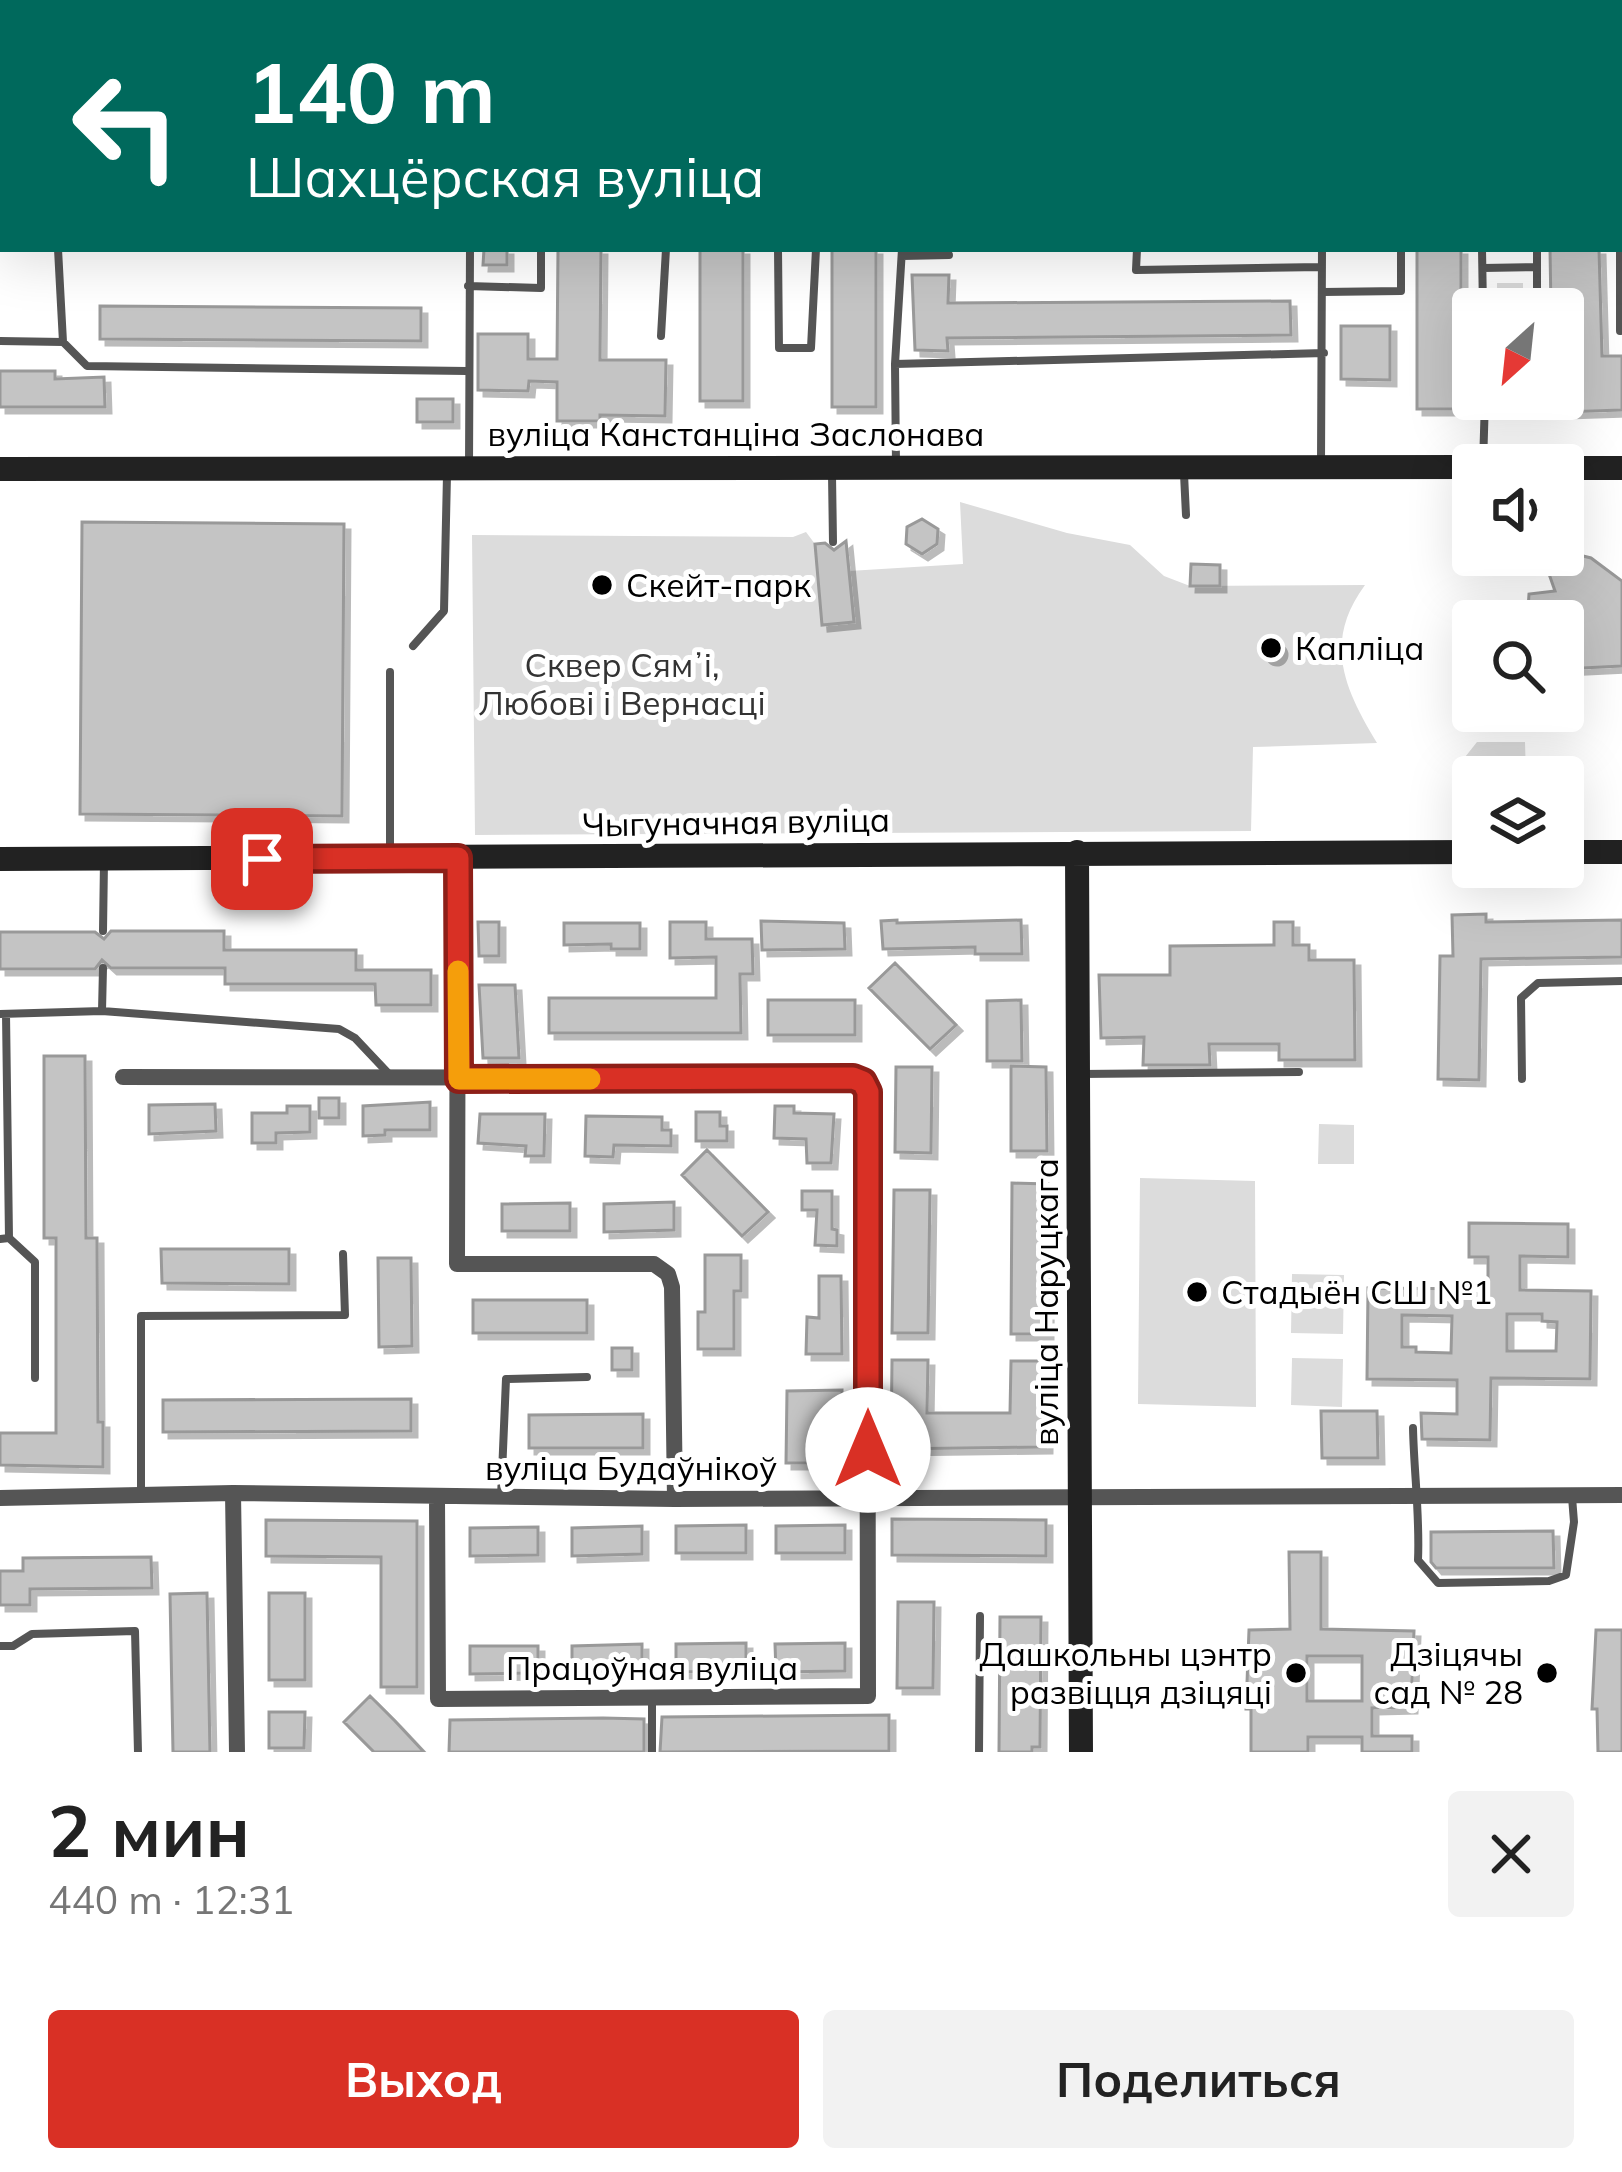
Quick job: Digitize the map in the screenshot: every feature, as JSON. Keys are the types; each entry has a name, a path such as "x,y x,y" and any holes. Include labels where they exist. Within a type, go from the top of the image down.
{"main road":[{"name":"вуліца Канстанціна Заслонава","path":"0,469 1452,467"},
{"path":"1584,468 1622,468"},
{"name":"вуліца Наруцкага","path":"1077,852 1081,1752"},
{"name":"Чыгуначная вуліца","path":"0,859 1452,852"},
{"path":"1584,852 1622,852"}],"street":[{"path":"458,858 458,1264 654,1264 672,1281 675,1499"},
{"path":"123,1077 853,1078 863,1082 868,1092 868,1497"},
{"name":"вуліца Будаўнікоў","path":"0,1498 141,1493 675,1499 1622,1495"},
{"path":"233,1493 237,1752"},
{"name":"Працоўная вуліца","path":"437,1498 438,1699 868,1696 868,1497"}],"lane":[{"path":"58,252 63,342 87,366 467,370"},
{"path":"413,646 444,611 467,370 470,252"},
{"path":"468,286 541,288 541,252"},
{"path":"661,336 666,252"},
{"path":"778,252 779,348 811,349 816,252"},
{"path":"896,467 895,364 902,252 949,255"},
{"path":"1137,252 1136,270 1322,267"},
{"path":"1321,466 1322,252"},
{"path":"1323,292 1401,291 1401,252"},
{"path":"1482,252 1483,288"},
{"path":"1538,252 1538,288"},
{"path":"1620,252 1620,331"},
{"path":"1483,268 1538,267"},
{"path":"0,341 63,342"},
{"path":"895,364 1324,352"},
{"path":"1184,466 1186,515"},
{"path":"831,467 833,542"},
{"path":"390,672 390,857"},
{"path":"103,932 104,860"},
{"path":"102,1011 103,968"},
{"path":"1522,1078 1521,998 1538,983 1622,981"},
{"path":"35,1378 35,1262 4,1239 3,1014 102,1011 339,1029 364,1047 391,1077"},
{"path":"1078,1075 1299,1072"},
{"path":"141,1493 141,1316 345,1316 343,1254"},
{"path":"500,1498 506,1379 587,1377"},
{"path":"1413,1428 1418,1560 1438,1583 1550,1581 1565,1575 1574,1522 1572,1495"},
{"path":"979,1752 980,1616"},
{"path":"0,1646 13,1646 32,1634 135,1631 138,1752"},
{"path":"652,1698 652,1752"}],"green space":[{"path":"1497,283 1523,283 1523,288 1497,288"},
{"name":"Сквер Сямʼі, Любові і Вернасці","path":"960,502 1067,533 1130,545 1164,576 1190,586 1365,585 1345,626 1343,665 1355,703 1377,743 1253,747 1251,831 475,835 472,535 793,537 806,532 815,544 822,624 853,622 849,571 963,564"},
{"path":"1477,742 1525,742 1525,756 1466,756"},
{"path":"1319,1124 1354,1125 1354,1164 1318,1164"},
{"name":"Стадыён СШ №1","path":"1140,1178 1255,1181 1256,1407 1138,1404"},
{"path":"1292,1274 1344,1275 1343,1334 1291,1333"},
{"path":"1292,1358 1343,1359 1342,1407 1291,1405"}],"building":[{"path":"484,252 507,252 507,265 483,265"},
{"path":"558,252 601,252 600,360 666,360 665,416 600,415 600,421 557,421 557,382 529,381 528,391 478,390 478,334 528,334 528,359 557,359"},
{"path":"700,252 743,252 743,401 700,401"},
{"path":"832,252 876,252 876,407 832,407"},
{"path":"1417,252 1461,252 1461,288 1452,288 1452,409 1417,409"},
{"path":"1550,252 1599,252 1602,356 1622,356 1622,410 1584,411 1584,288 1551,288"},
{"path":"912,275 949,275 948,303 1290,301 1291,335 947,338 948,351 915,350"},
{"path":"100,306 421,308 421,341 100,339"},
{"path":"1341,326 1390,326 1390,380 1341,379"},
{"path":"0,371 55,371 55,379 104,377 105,407 0,407"},
{"path":"417,399 453,399 453,422 417,422"},
{"path":"922,519 938,529 937,544 922,554 906,544 907,527"},
{"path":"82,522 344,524 342,816 80,814"},
{"path":"846,541 854,622 822,625 815,544 825,543 834,550"},
{"path":"1584,556 1622,581 1622,666 1584,668 1584,600 1529,600 1529,594 1555,591 1550,576 1584,576"},
{"path":"1191,564 1220,565 1220,586 1190,586"},
{"name":"Капліца","path":"1271,639 1281,649 1271,659 1261,649"},
{"path":"1486,914 1486,922 1622,920 1622,957 1481,959 1479,1080 1438,1079 1440,956 1453,956 1452,915"},
{"path":"1021,920 1022,954 975,954 975,947 883,949 881,921"},
{"path":"761,921 844,923 845,949 762,950"},
{"path":"478,922 499,922 499,956 479,956"},
{"path":"670,922 706,922 706,939 752,939 753,974 740,974 741,1033 549,1033 549,998 716,998 716,957 670,958"},
{"path":"1274,922 1293,922 1293,945 1309,945 1309,960 1354,960 1355,1060 1279,1060 1279,1044 1209,1044 1210,1065 1143,1065 1144,1037 1101,1038 1099,975 1170,975 1170,946 1274,945"},
{"path":"564,923 640,923 640,949 564,945"},
{"path":"111,931 224,931 224,950 356,950 356,970 431,970 431,1005 376,1005 375,984 225,984 225,968 111,968 102,960 95,969 0,969 0,932 95,932 104,939"},
{"path":"895,963 956,1025 930,1049 869,988"},
{"path":"479,985 515,985 519,1058 483,1058"},
{"path":"768,1000 855,1000 855,1035 768,1035"},
{"path":"1021,1000 1022,1061 987,1061 987,1001"},
{"path":"44,1056 85,1056 86,1238 97,1238 98,1422 103,1422 103,1467 0,1465 0,1433 56,1433 56,1238 44,1238"},
{"path":"1011,1066 1046,1067 1047,1151 1011,1151"},
{"path":"896,1067 932,1067 931,1153 895,1152"},
{"path":"319,1098 339,1098 339,1118 319,1118"},
{"path":"430,1102 430,1130 385,1130 385,1135 363,1136 363,1106"},
{"path":"215,1104 216,1131 149,1134 149,1105"},
{"path":"287,1106 310,1106 310,1132 276,1133 276,1143 252,1143 252,1113 287,1113"},
{"path":"775,1106 794,1106 794,1113 834,1114 831,1163 807,1163 806,1139 774,1138"},
{"path":"696,1112 720,1112 727,1141 696,1141"},
{"path":"480,1114 545,1114 544,1156 525,1156 526,1146 478,1143"},
{"path":"586,1116 662,1117 662,1130 671,1130 671,1146 614,1145 613,1157 585,1156"},
{"path":"707,1150 768,1212 742,1236 682,1175"},
{"path":"1012,1183 1048,1184 1047,1334 1011,1334"},
{"path":"894,1190 930,1190 928,1333 892,1333"},
{"path":"802,1191 832,1191 837,1246 815,1245 817,1210 802,1210"},
{"path":"674,1202 674,1230 604,1232 604,1204"},
{"path":"570,1203 570,1231 502,1231 502,1204"},
{"path":"1469,1223 1568,1224 1568,1257 1520,1256 1520,1290 1591,1291 1590,1379 1491,1378 1490,1440 1422,1439 1421,1413 1457,1414 1457,1380 1367,1379 1368,1288 1488,1289 1488,1257 1469,1257","holes":["1507,1314 1542,1314 1542,1321 1557,1322 1556,1351 1507,1351","1402,1315 1452,1316 1451,1353 1402,1347"]},
{"path":"161,1249 289,1249 289,1284 162,1283"},
{"path":"705,1255 741,1255 741,1291 734,1291 734,1349 698,1349 698,1312 705,1312"},
{"path":"378,1258 411,1258 412,1346 379,1347"},
{"path":"819,1276 841,1276 842,1354 806,1354 807,1317 819,1318"},
{"path":"473,1300 587,1300 587,1333 473,1333"},
{"path":"612,1348 632,1348 632,1370 612,1370"},
{"path":"892,1360 928,1360 927,1413 1010,1413 1011,1361 1047,1361 1046,1447 891,1449"},
{"path":"842,1390 842,1463 786,1463 787,1391"},
{"path":"411,1399 411,1431 163,1432 163,1400"},
{"path":"1321,1411 1377,1411 1378,1458 1322,1458"},
{"path":"643,1414 643,1448 529,1448 529,1415"},
{"path":"892,1519 1046,1520 1046,1556 892,1555"},
{"path":"266,1520 417,1521 417,1687 381,1687 381,1557 266,1556"},
{"path":"746,1525 746,1553 676,1553 676,1526"},
{"path":"845,1525 845,1553 776,1553 776,1526"},
{"path":"642,1526 642,1554 572,1556 572,1528"},
{"path":"538,1527 538,1555 470,1556 470,1528"},
{"path":"1553,1531 1554,1568 1436,1568 1431,1562 1431,1532"},
{"path":"1289,1552 1321,1552 1321,1629 1414,1631 1411,1707 1372,1708 1372,1736 1412,1736 1412,1752 1362,1752 1362,1737 1308,1737 1308,1752 1251,1752 1251,1709 1246,1709 1249,1630 1290,1629","holes":["1307,1656 1362,1656 1362,1701 1307,1701"]},
{"path":"151,1557 152,1588 30,1589 30,1605 0,1605 0,1571 23,1571 23,1558"},
{"path":"207,1593 210,1752 173,1752 170,1594"},
{"path":"269,1593 305,1593 305,1680 269,1680"},
{"path":"898,1602 934,1602 933,1688 897,1688"},
{"path":"1000,1617 1041,1617 1040,1747 1032,1747 1032,1752 999,1752"},
{"path":"1596,1630 1622,1630 1622,1752 1598,1752 1597,1709 1592,1709"},
{"path":"746,1643 746,1671 676,1672 676,1644"},
{"path":"845,1643 845,1671 776,1672 775,1644"},
{"path":"642,1644 642,1672 572,1674 572,1646"},
{"path":"470,1646 538,1646 538,1673 470,1674"},
{"path":"370,1696 424,1752 374,1752 344,1722"},
{"path":"269,1712 305,1712 304,1748 269,1748"},
{"path":"889,1715 889,1751 660,1752 662,1717"},
{"path":"644,1719 644,1752 449,1752 450,1720"}],"slow traffic":[{"path":"458,971 459,1079 590,1079"}],"place":[{"name":"Скейт-парк","path":"602,585"},
{"name":"Капліца","path":"1271,648"},
{"name":"Стадыён СШ №1","path":"1197,1292"},
{"name":"Дашкольны цэнтр развіцця дзіцяці","path":"1296,1673"},
{"name":"Дзіцячы сад № 28","path":"1547,1673"}],"route":[{"path":"262,859 458,858 459,1079 853,1078 863,1082 868,1092 868,1450"}]}
